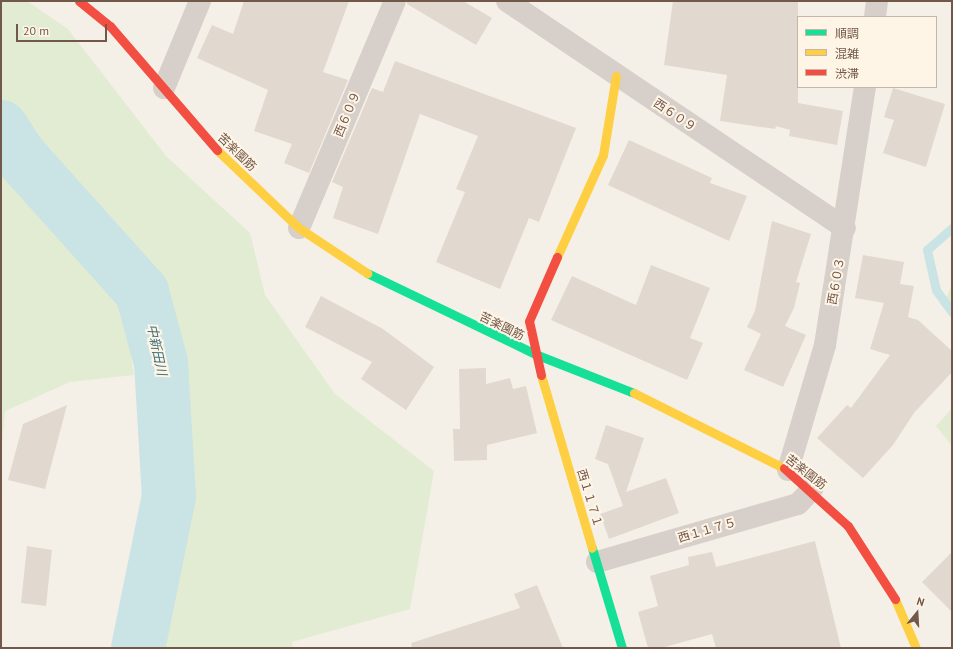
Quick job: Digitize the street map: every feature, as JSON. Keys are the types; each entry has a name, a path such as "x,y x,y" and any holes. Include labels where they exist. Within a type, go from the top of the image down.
{"street":[{"name":"苦楽園筋","path":"79,1 110,26 211,144 299,228 352,266 535,354 647,398 788,470 812,489 848,526 890,588 916,648"},
{"path":"164,88 200,1"},
{"name":"西６０９","path":"299,228 395,1"},
{"name":"西６０９","path":"507,1 616,76 845,228"},
{"path":"875,16 877,1"},
{"name":"西１１７１","path":"616,76 603,155 529,321 535,354 622,648"},
{"name":"西６０３","path":"788,470 825,345 845,228 865,88"},
{"name":"西１１７５","path":"597,562 798,504 812,489"}],"green space":[{"path":"1,1 27,1 68,29 166,156 250,233 265,295 335,394 434,471 410,609 292,642 293,648 117,648 124,587 187,480 157,320 126,319 134,375 70,382 5,411 1,456"},
{"path":"952,284 952,311 944,303"},
{"path":"952,408 952,446 936,426"}],"building":[{"path":"244,1 349,1 323,72 348,80 309,173 284,163 292,144 254,131 268,90 197,58 212,25 233,34"},
{"path":"407,1 463,1 492,18 476,45 407,4"},
{"path":"673,1 798,1 798,103 843,111 837,145 789,136 790,130 776,126 775,129 720,121 727,75 664,65"},
{"path":"395,61 576,128 539,222 529,218 500,289 436,262 465,192 456,189 478,136 420,114 378,234 333,218 343,187 332,182 372,88 383,92"},
{"path":"893,88 945,104 926,167 883,153 894,120 884,117"},
{"path":"629,140 712,178 710,183 747,196 729,241 608,185"},
{"path":"772,221 811,234 796,282 800,283 794,308 785,326 806,335 783,387 744,370 761,334 747,327 755,311"},
{"path":"863,255 904,262 900,284 914,286 908,317 918,320 952,351 952,372 914,413 893,445 863,478 817,438 847,405 851,408 890,355 870,349 884,303 855,298"},
{"path":"651,265 710,288 690,338 703,343 687,380 551,320 572,276 636,305"},
{"path":"321,296 383,329 434,367 406,410 361,379 372,362 305,327"},
{"path":"486,368 486,384 510,378 513,389 526,386 537,433 487,445 487,460 454,461 453,429 460,429 459,369"},
{"path":"67,405 45,489 8,480 23,424"},
{"path":"606,425 644,438 626,492 666,478 679,513 609,539 600,514 623,506 608,464 595,459"},
{"path":"815,541 841,648 716,648 712,634 661,648 648,648 638,612 658,606 650,576 689,565 688,557 712,552 716,567"},
{"path":"27,546 52,550 46,606 21,603"},
{"path":"952,552 952,612 922,582"},
{"path":"537,585 563,648 412,648 411,643 520,608 514,594"}],"waterway":[{"name":"中新田川","path":"1,127 20,156 142,292 161,363 169,496 138,648"},
{"path":"952,228 927,250 936,290 952,312"}],"traffic: fast":[{"path":"367,273 535,354 634,393"},
{"path":"592,548 622,648"}],"traffic: slow":[{"path":"557,257 603,155 616,76"},
{"path":"217,150 299,228 367,273"},
{"path":"541,375 592,548"},
{"path":"634,393 784,468"},
{"path":"895,599 916,648"}],"traffic: jam":[{"path":"79,1 110,26 217,150"},
{"path":"541,375 529,321 557,257"},
{"path":"784,468 848,526 895,599"}]}
